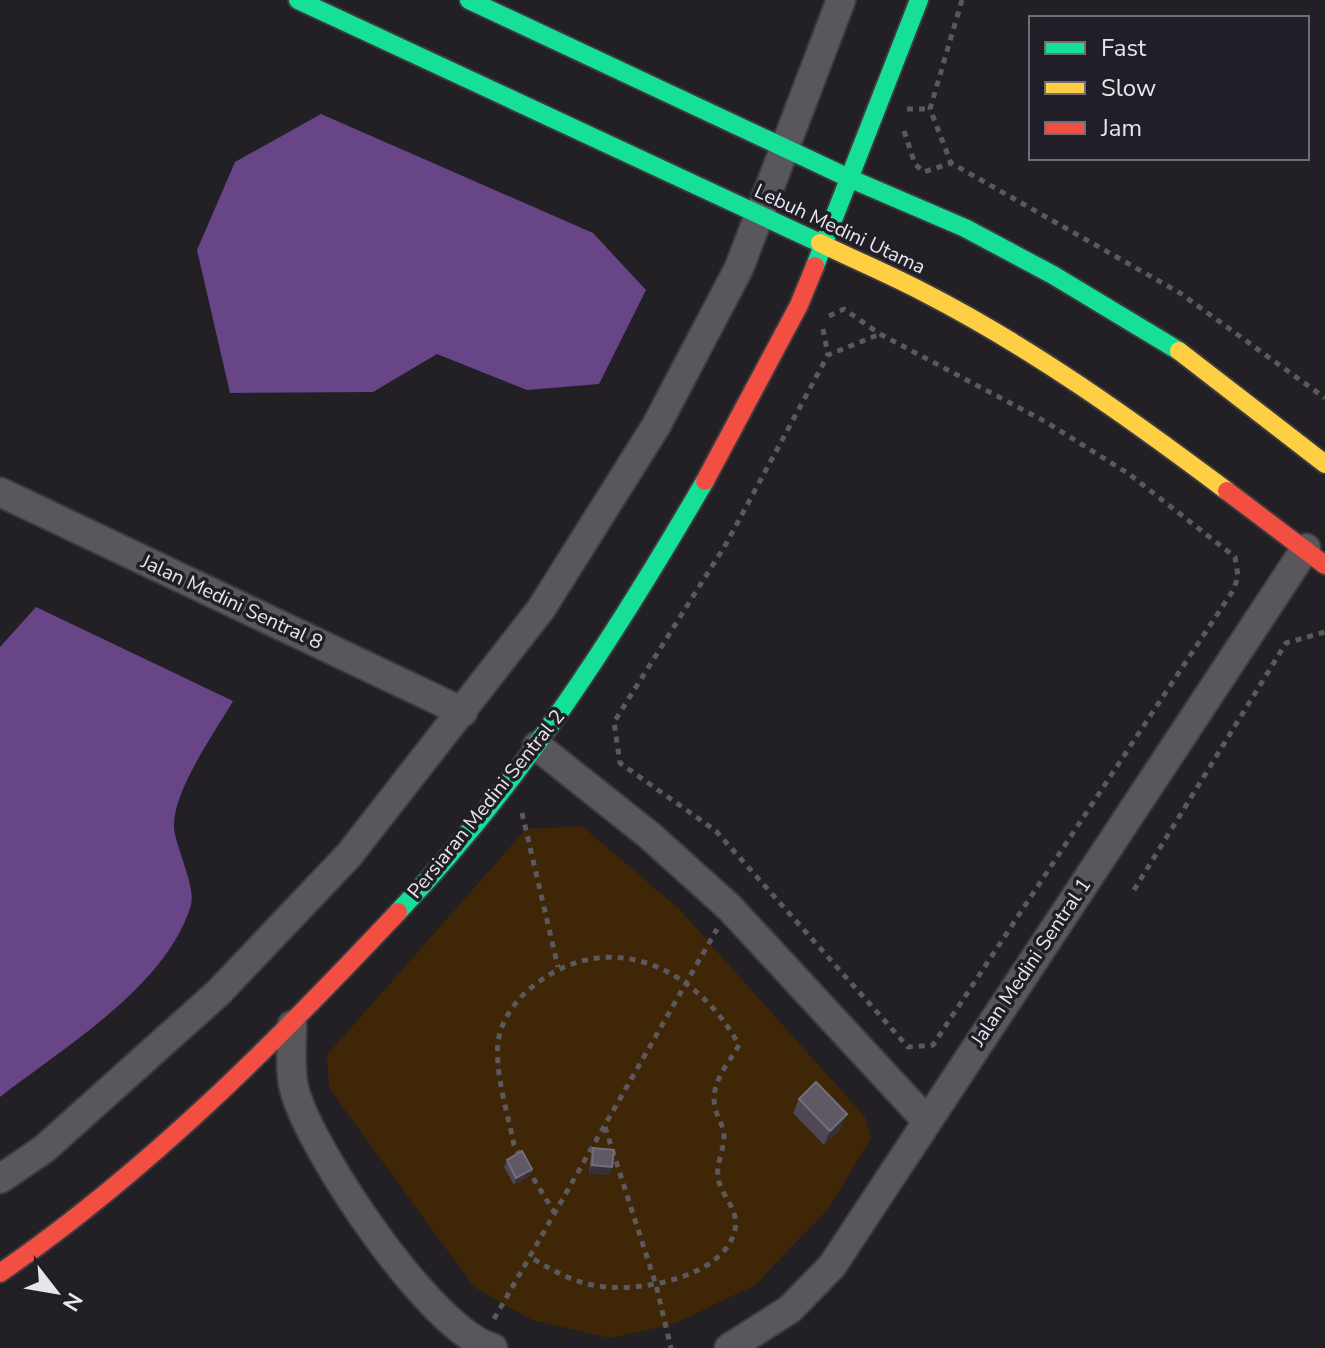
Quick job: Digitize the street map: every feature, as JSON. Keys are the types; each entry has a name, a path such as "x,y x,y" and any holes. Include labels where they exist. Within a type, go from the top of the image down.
{"main road":[{"name":"Lebuh Medini Utama","path":"298,0 926,293 1018,347 1141,427 1316,557"},
{"path":"469,0 851,179 965,228 1160,339 1250,403 1325,464"},
{"name":"Persiaran Medini Sentral 2","path":"0,1273 64,1229 196,1115 292,1025 407,903 537,746 620,626 725,448 799,305 919,0"}],"street":[{"path":"0,1179 44,1149 218,993 349,855 541,609 656,426 739,268 841,0"},
{"name":"Jalan Medini Sentral 8","path":"0,492 463,712"},
{"name":"Jalan Medini Sentral 1","path":"729,1348 790,1309 832,1266 926,1120 1316,557"},
{"path":"537,746 649,835 729,907 926,1120"},
{"path":"292,1025 294,1090 311,1131 392,1260 442,1314 486,1346"}],"path":[{"path":"962,0 930,109 951,163 1180,293 1325,398"},
{"path":"930,109 903,110 904,135 915,164 924,172 951,163"},
{"path":"844,309 880,334 1046,422 1129,474 1235,557 1238,576 1234,589 933,1045 908,1047 716,831 620,763 614,722 726,544 828,355 880,334"},
{"path":"821,320 828,355"},
{"path":"1134,890 1286,643 1325,632"},
{"path":"512,773 558,968"},
{"path":"486,1346 554,1212 729,907"},
{"path":"530,1257 563,1277 599,1286 656,1285 694,1272 720,1254 735,1229 734,1209 717,1176 724,1133 713,1096 717,1079 739,1045 728,1024 687,985 655,965 611,954 558,968 517,998 498,1042 514,1145 554,1212"},
{"path":"605,1126 656,1285 671,1348"}],"shaded area":[{"path":"321,114 593,233 646,290 599,384 527,390 437,354 373,392 230,393 197,250 235,162"},
{"path":"36,607 233,701 187,780 175,813 174,828 192,897 179,934 160,962 110,1013 0,1097 0,647"},
{"path":"582,826 679,909 865,1117 871,1138 829,1208 755,1285 674,1324 610,1338 532,1320 474,1287 329,1088 327,1055 526,829"}],"building":[{"path":"816,1082 847,1114 830,1131 799,1099"},
{"path":"593,1148 614,1150 612,1167 592,1165"},
{"path":"522,1151 532,1169 516,1178 507,1160"}],"traffic: fast":[{"path":"298,0 820,243"},
{"path":"469,0 851,179 965,228 1053,275 1179,351"},
{"path":"815,266 919,0"},
{"path":"398,912 485,812 564,706 637,595 705,481"}],"traffic: slow":[{"path":"820,243 912,286 1004,337 1117,411 1227,491"},
{"path":"1179,351 1325,464"}],"traffic: jam":[{"path":"705,481 799,305 815,266"},
{"path":"1227,491 1325,565"},
{"path":"0,1273 55,1234 159,1148 257,1057 398,912"}]}
